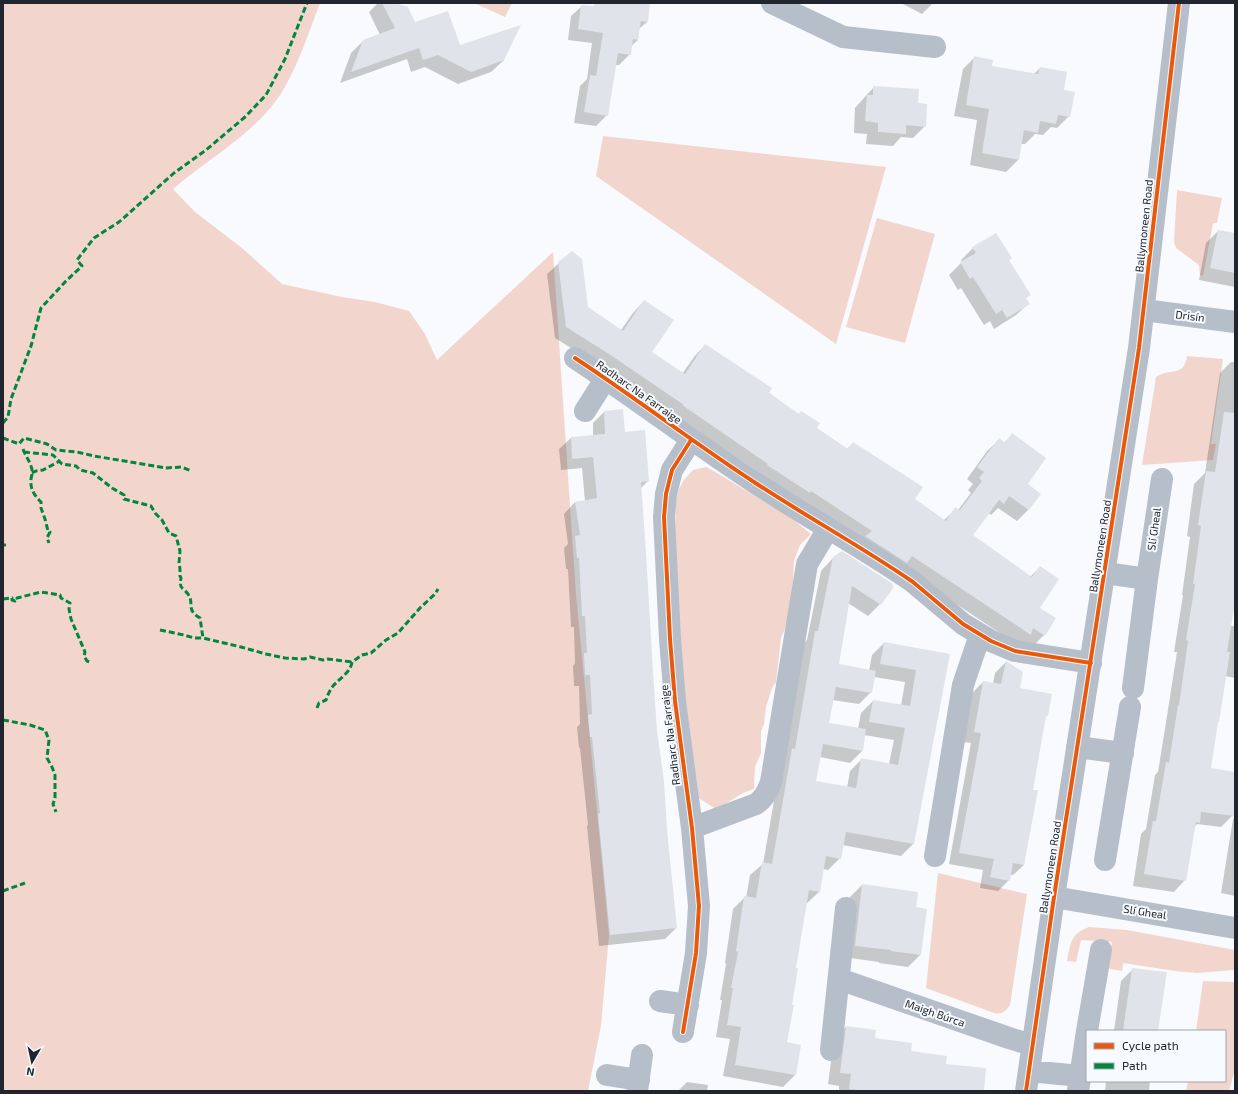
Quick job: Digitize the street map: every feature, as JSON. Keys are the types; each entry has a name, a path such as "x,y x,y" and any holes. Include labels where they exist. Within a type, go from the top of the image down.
{"street":[{"path":"772,3 843,37 935,48"},
{"name":"Ballymoneen Road","path":"1027,1081 1144,310 1179,3"},
{"name":"Drisín","path":"1144,310 1235,322"},
{"name":"Radharc Na Farraige","path":"575,358 606,378 691,440 754,483 914,582 958,621 980,635 1015,651 1091,663"},
{"name":"Radharc Na Farraige","path":"585,411 606,378"},
{"name":"Radharc Na Farraige","path":"683,1032 696,953 698,900 692,828 675,700 664,525 665,503 670,477 675,465 691,440"},
{"name":"Slí Gheal","path":"1105,860 1132,698 1147,579 1162,479"},
{"path":"692,828 756,804 761,801 768,789 771,782 807,564 828,529"},
{"path":"1105,573 1147,579"},
{"path":"934,856 962,685 980,635"},
{"path":"1077,747 1123,753"},
{"name":"Slí Gheal","path":"1054,897 1235,928"},
{"path":"831,1050 846,908"},
{"path":"1087,1030 1100,950"},
{"name":"Maigh Búrca","path":"839,979 1032,1045"},
{"path":"660,1001 688,1005"},
{"path":"1027,1081 1078,1084 1086,1037"},
{"path":"607,1075 638,1086 642,1055"}],"shaded area":[{"path":"3,3 320,3 292,73 280,95 269,109 244,134 173,189 195,212 242,248 282,284 342,297 375,302 409,311 425,334 437,360 553,252 576,595 609,935 601,1026 588,1091 3,1091"},
{"path":"474,3 512,3 505,17"},
{"path":"603,136 886,167 836,344 596,176"},
{"path":"1177,190 1222,198 1217,223 1213,223 1203,276 1200,275 1199,265 1176,248 1174,242"},
{"path":"877,218 935,234 905,343 846,327"},
{"path":"1187,356 1223,359 1211,444 1216,444 1213,460 1142,465 1156,377 1161,374 1180,370 1185,363"},
{"path":"706,467 790,517 811,534 800,545 794,561 792,603 781,638 776,682 772,688 766,707 764,724 761,731 761,753 755,767 754,789 743,793 717,809 699,798 682,673 675,532 676,500 679,489 683,481 693,470"},
{"path":"938,873 1027,894 1010,1005 1002,1013 994,1013 926,988"},
{"path":"1089,927 1127,930 1235,950 1235,970 1197,973 1123,963 1122,971 1111,969 1107,967 1112,942 1081,940 1076,962 1067,961 1072,940 1078,932"},
{"path":"1203,981 1235,982 1235,1069 1229,1091 1186,1091 1188,1082 1226,1082 1226,1030 1196,1030"}],"building":[{"path":"382,3 395,3 408,7 415,22 448,11 460,45 521,25 504,60 471,72 438,55 423,60 419,48 351,72 363,40 395,28"},
{"path":"594,3 650,3 648,22 641,21 638,40 633,39 631,55 618,53 608,116 584,112 590,75 596,76 603,33 578,29 581,5 594,6"},
{"path":"974,56 993,60 992,66 1038,74 1040,67 1067,72 1064,90 1075,92 1070,117 1058,115 1056,124 1040,121 1038,133 1024,130 1019,160 982,153 989,109 966,105"},
{"path":"873,86 919,89 918,103 927,104 926,127 906,125 906,134 878,132 878,123 865,121 867,95 873,95"},
{"path":"1218,230 1235,233 1235,273 1210,268"},
{"path":"996,233 1012,258 1009,260 1031,295 1026,298 1030,304 1007,318 1002,310 996,314 973,277 970,279 960,262 976,253 972,247"},
{"path":"572,251 582,259 588,307 623,331 644,300 674,320 652,352 685,374 705,344 772,388 769,393 799,414 801,411 820,423 817,428 848,449 853,442 923,487 915,499 946,521 955,507 960,510 982,481 979,478 984,472 977,467 999,438 1005,443 1012,433 1046,458 1028,484 1041,494 1029,510 1009,496 1004,504 999,500 973,535 1032,577 1040,566 1059,579 1040,608 1056,618 1045,636 1033,628 1031,635 912,556 907,563 865,536 872,531 811,491 810,493 767,465 768,464 682,405 684,405 566,327 558,262"},
{"path":"623,409 625,432 645,430 649,481 641,482 653,672 657,731 664,781 667,830 677,928 610,935 598,814 600,813 592,737 590,737 588,715 592,714 590,675 585,675 584,653 587,653 585,616 582,616 579,558 577,558 575,536 580,535 575,502 597,498 593,457 572,459 571,437 605,434 604,411"},
{"path":"1224,412 1235,413 1235,602 1227,652 1230,652 1211,768 1235,772 1235,816 1201,812 1200,823 1196,822 1186,881 1144,874 1153,821 1156,821 1166,762 1169,763 1179,705 1188,641 1186,640 1195,584 1193,584 1201,526 1198,525 1206,471 1215,472"},
{"path":"842,551 893,584 892,586 894,587 881,605 852,586 839,664 876,671 872,693 836,687 829,723 866,729 863,751 823,744 816,781 856,788 861,758 898,765 905,728 869,722 873,700 910,706 916,670 880,664 884,642 950,654 914,844 846,832 841,859 826,856 820,892 809,890 796,968 798,968 792,1005 794,1005 787,1042 801,1045 796,1075 735,1065 741,1027 727,1025 733,988 731,988 738,952 736,951 744,896 756,898 762,862 772,864 792,748 795,749 815,631 818,631 833,557"},
{"path":"1006,661 1023,672 1020,688 1052,694 1048,716 1046,716 1033,790 1038,790 1024,865 1013,863 1010,881 990,877 994,859 959,853 981,733 974,732 983,681 1001,684"},
{"path":"862,884 918,892 916,907 927,909 921,955 855,946"},
{"path":"1132,968 1167,972 1158,1030 1123,1030"},
{"path":"846,1026 876,1030 875,1038 912,1043 911,1051 947,1056 946,1064 986,1068 984,1091 862,1091 849,1089 851,1074 840,1073"}],"marked path":[{"path":"3,423 8,417 11,399 31,346 41,308 82,266 77,260 94,238 119,222 174,173 206,150 245,117 266,95 285,59 307,3"},
{"path":"3,438 19,444 24,438 47,444 56,450 77,452 166,468 181,467 192,471"},
{"path":"23,449 32,469 32,489 34,494 41,502 41,508 48,531 50,532 47,538 49,543"},
{"path":"24,452 53,455 62,464 76,466 80,470 93,473 112,488 124,495 124,499 151,506 162,520 169,533 176,536 180,551 179,563 181,586 190,598 191,609 195,615 200,618 203,638 285,658 304,659 310,657 323,660 328,659 352,662"},
{"path":"32,473 43,470 58,462"},
{"path":"317,708 319,703 326,700 333,686 348,671 352,662 362,655 371,653 386,640 398,633 438,589"},
{"path":"3,599 12,598 12,600 15,601 18,599 17,598 41,592 60,595 61,598 70,603 69,609 71,619 85,652 84,656 87,661 90,662"},
{"path":"160,630 194,638 203,638"},
{"path":"3,720 30,725 45,730 49,740 47,758 55,775 55,798 53,804 56,812"},
{"path":"3,891 25,883"}],"cycle path":[{"path":"1026,1091 1054,897 1139,348 1179,3"},
{"path":"575,358 754,482 913,582 963,624 991,641 1015,651 1091,663"},
{"path":"683,1032 696,953 699,906 692,828 675,701 670,639 664,517 666,494 672,470 691,440"}]}
